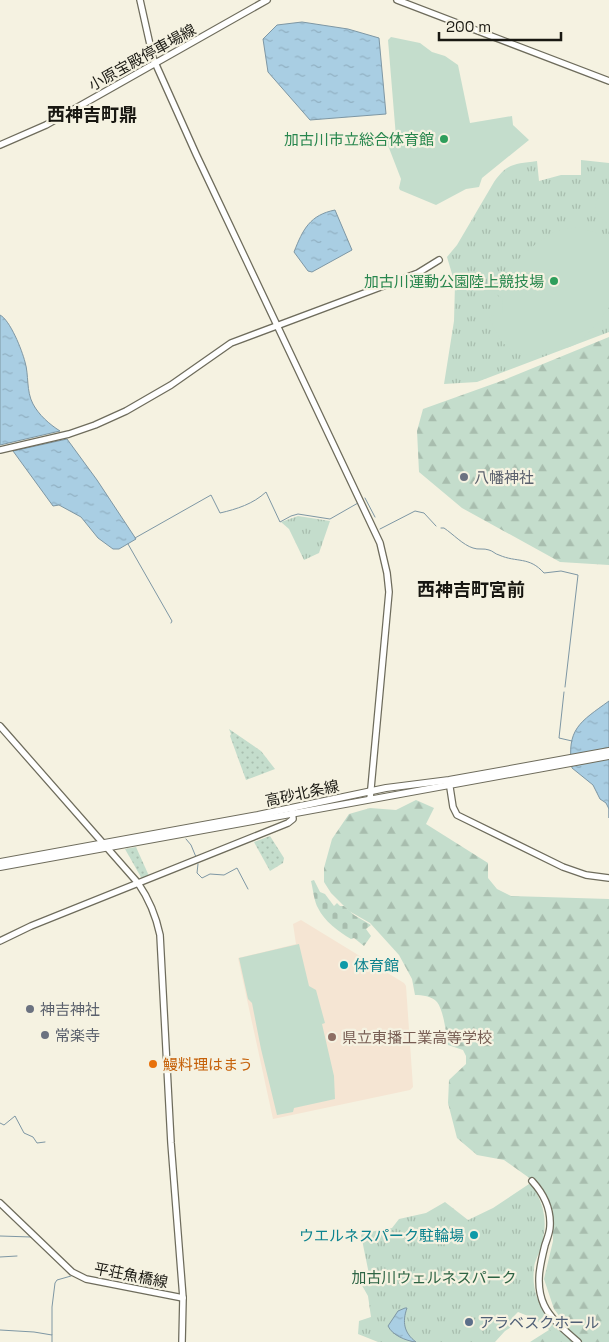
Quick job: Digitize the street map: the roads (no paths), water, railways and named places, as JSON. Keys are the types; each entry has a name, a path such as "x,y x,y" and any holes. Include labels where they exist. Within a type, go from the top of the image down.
{"main road":[{"name":"高砂北条線","path":"0,862 292,810 318,810 609,751"},
{"name":"高砂北条線","path":"566,761 609,756"},
{"name":"高砂北条線","path":"0,867 107,848 292,810 371,791 408,785 449,783"}],"street":[{"path":"140,0 155,63 196,154 374,527 383,553 389,592 370,799"},
{"name":"小原宝殿停車場線","path":"0,145 46,125 267,0"},
{"path":"397,0 609,82"},
{"path":"0,450 69,434 95,425 171,385 231,343 418,273 439,260"},
{"path":"0,726 138,883 150,903 160,935 171,1143 183,1298"},
{"path":"449,783 453,807 458,815 563,867 609,878"},
{"path":"0,941 33,925 284,825 292,821 292,810"},
{"path":"532,1180 545,1200 550,1227 539,1267 539,1284 544,1306 578,1342"},
{"name":"平荘魚橋線","path":"0,1203 72,1272 86,1279 183,1298 182,1342"}],"water":[{"path":"302,22 348,29 379,38 386,114 310,120 268,72 263,39 277,25"},
{"path":"335,210 352,250 312,272 308,271 294,252 297,244 304,230 313,219 326,212"},
{"path":"0,315 12,329 21,350 26,367 29,394 33,404 45,419 60,431 0,445"},
{"path":"67,439 136,539 119,549 113,549 98,538 81,517 59,505 53,506 13,451"},
{"path":"609,701 609,809 606,803 600,799 593,785 572,768 571,744 573,735 583,721"},
{"path":"407,1308 405,1327 409,1335 416,1342 400,1337 388,1326 398,1311"}],"waterway":[{"path":"135,538 211,495 220,513 244,506 266,492 280,522 298,514 330,519 358,503"},
{"path":"365,498 375,517"},
{"path":"380,529 415,511 424,513 436,526"},
{"path":"441,528 444,528 469,547 487,549 498,555 528,562 544,573 561,571 578,575 565,687"},
{"path":"128,544 172,621 171,623"},
{"path":"564,692 559,738 572,741"},
{"path":"186,839 196,857"},
{"path":"198,864 197,873 202,878 210,874 224,875 237,868 248,889"},
{"path":"0,1123 4,1125 15,1116 24,1133 33,1137 37,1143 45,1142"},
{"path":"0,1236 31,1237"},
{"path":"0,1257 17,1256"},
{"path":"0,1330 52,1335 52,1307 55,1283 57,1280 71,1276"},
{"path":"52,1335 52,1342"}],"place":[{"name":"加古川市立総合体育館","path":"444,139"},
{"name":"加古川運動公園陸上競技場","path":"554,281"},
{"name":"八幡神社","path":"464,477"},
{"name":"体育館","path":"344,965"},
{"name":"神吉神社","path":"30,1009"},
{"name":"常楽寺","path":"45,1035"},
{"name":"県立東播工業高等学校","path":"332,1037"},
{"name":"鰻料理はまう","path":"153,1064"},
{"name":"ウエルネスパーク駐輪場","path":"474,1235"},
{"name":"アラベスクホール","path":"469,1322"}],"district":[{"name":"西神吉町鼎","path":"92,114"},
{"name":"西神吉町宮前","path":"471,589"}],"park label":[{"name":"加古川ウェルネスパーク","path":"434,1277"}]}
